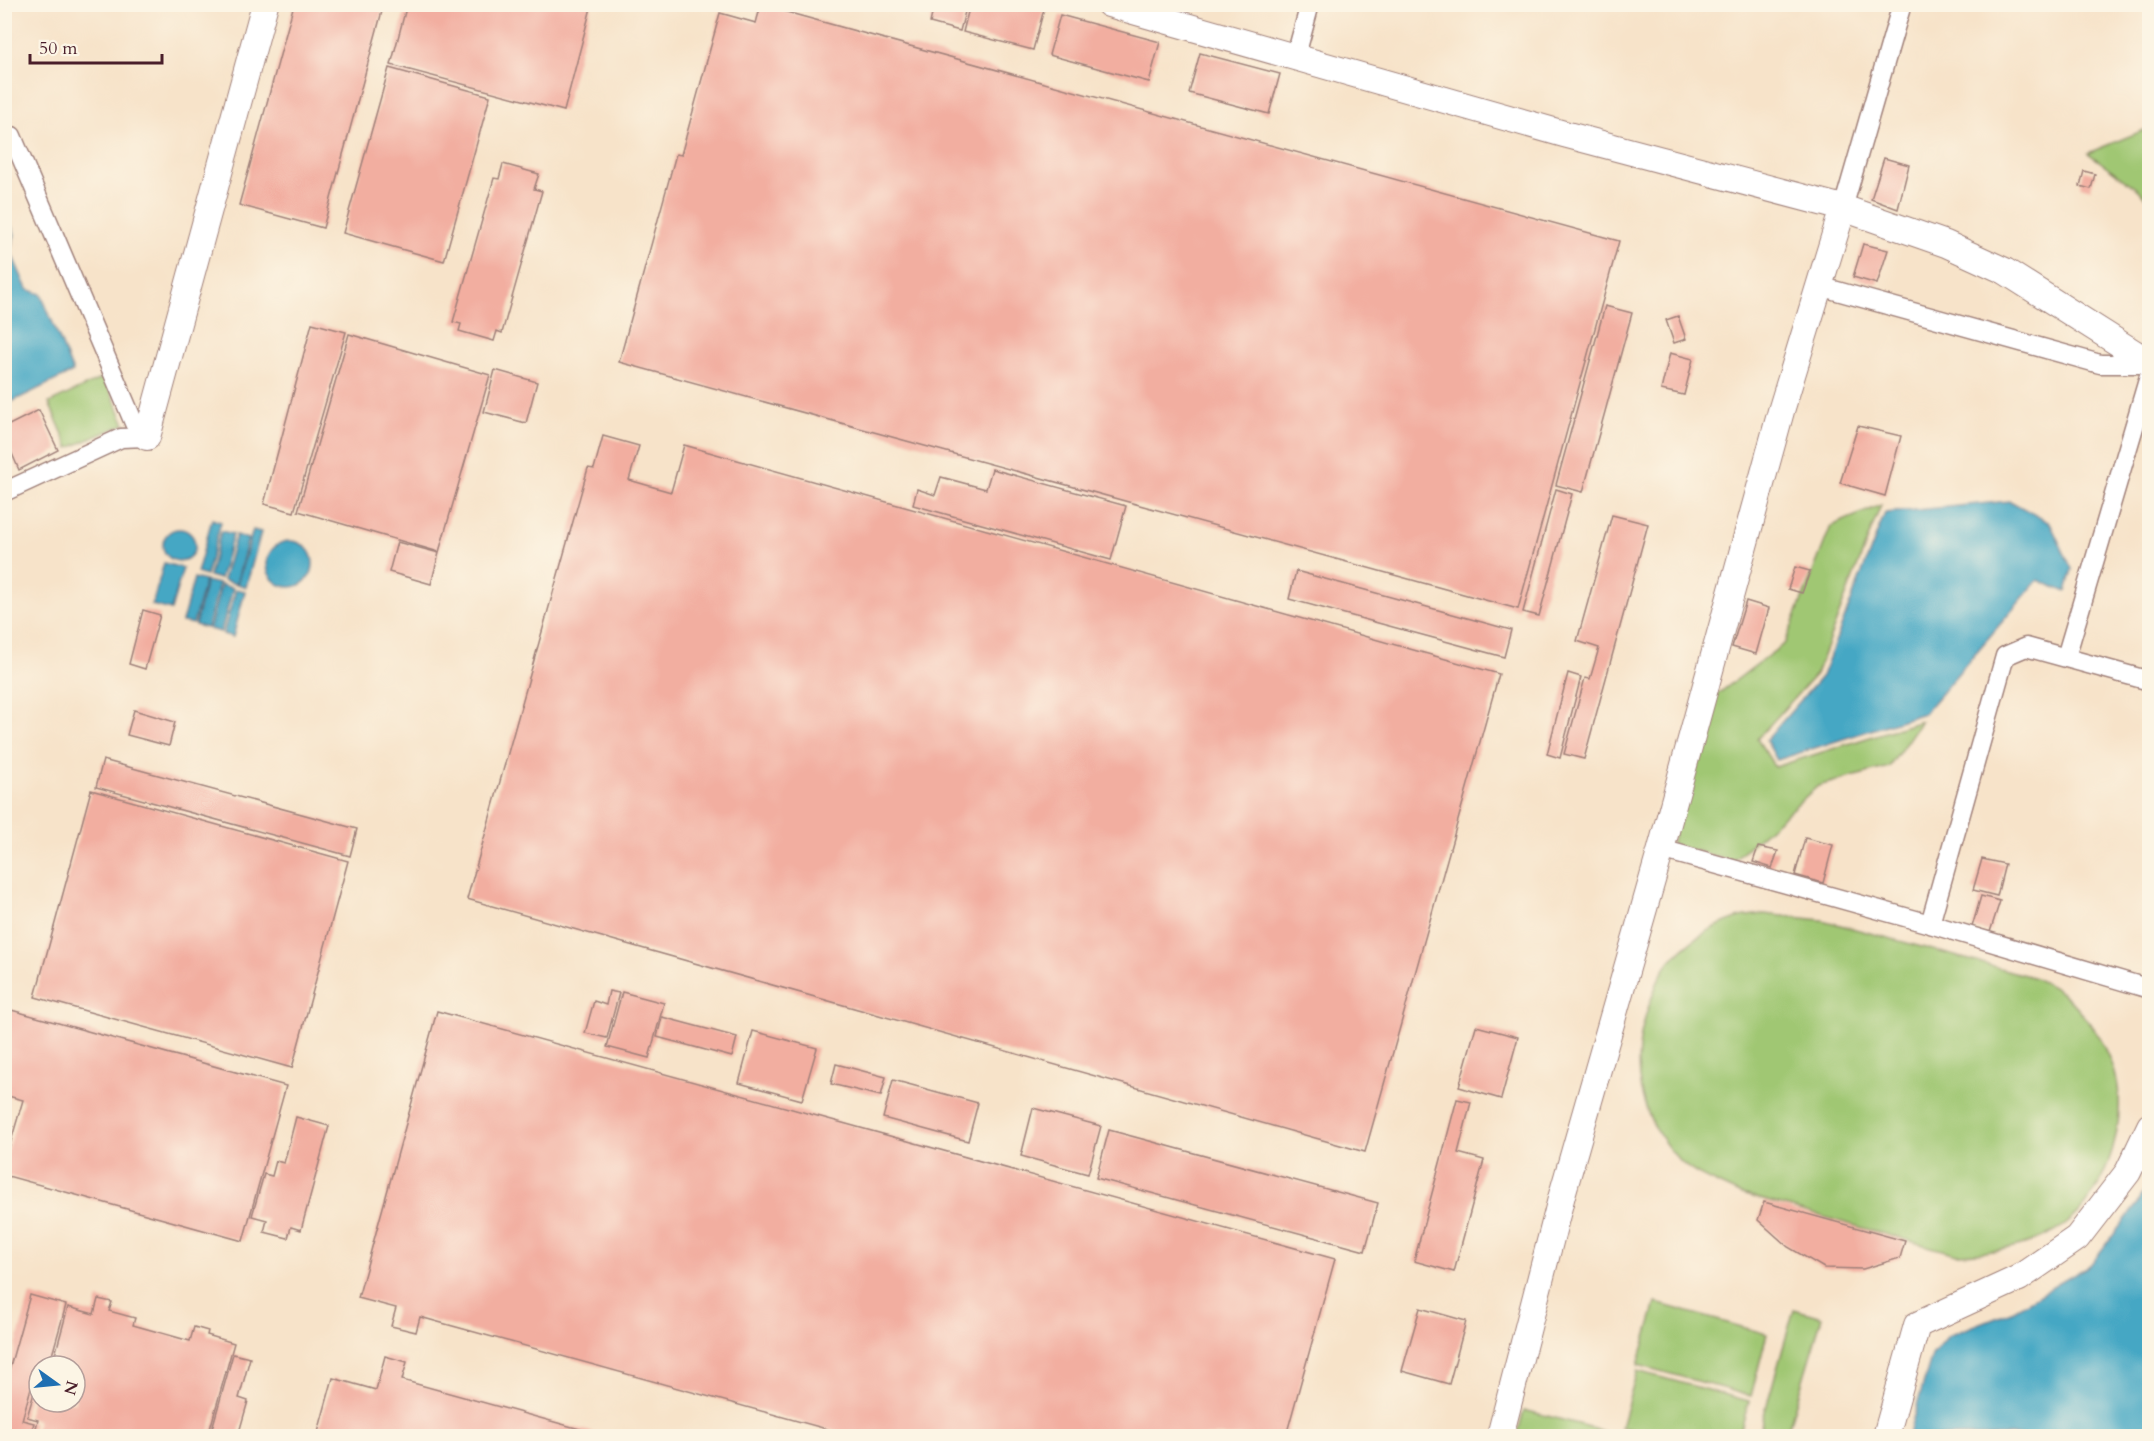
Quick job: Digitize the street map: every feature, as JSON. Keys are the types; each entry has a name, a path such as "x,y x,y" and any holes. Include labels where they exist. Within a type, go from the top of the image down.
{"street":[{"path":"147,437 265,4"},
{"path":"1295,59 1310,4"},
{"path":"1500,1437 1563,1195 1782,411 1902,4"},
{"path":"1110,5 1564,134 1843,208 1946,244 2005,271 2150,364"},
{"path":"4,134 12,136 134,423 147,437"},
{"path":"1819,286 2100,364 2150,364"},
{"path":"2066,657 2150,373"},
{"path":"4,492 121,438 147,437"},
{"path":"1930,924 2006,656 2026,647 2150,681"},
{"path":"1661,849 1930,924 2150,989"},
{"path":"1886,1437 1917,1325 2019,1278 2077,1238 2128,1172 2150,1126"}],"green space":[{"path":"2149,128 2149,202 2139,190 2088,153"},
{"path":"104,377 125,424 69,448 49,403"},
{"path":"1881,505 1816,674 1757,739 1775,767 1921,721 1889,767 1818,786 1732,861 1671,844 1714,697 1785,643 1831,526"},
{"path":"1764,914 1822,920 2036,978 2068,998 2100,1038 2109,1056 2115,1073 2119,1109 2118,1127 2107,1166 2100,1182 2078,1213 2053,1233 2026,1244 1985,1252 1956,1254 1735,1192 1698,1174 1679,1160 1664,1142 1653,1123 1640,1085 1639,1043 1658,980 1675,956 1709,930 1743,916"},
{"path":"1656,1303 1767,1334 1751,1396 1638,1365"},
{"path":"1794,1309 1822,1317 1786,1436 1758,1436"},
{"path":"1637,1371 1749,1401 1739,1436 1656,1436 1621,1427"},
{"path":"1524,1410 1590,1427 1612,1436 1517,1436"}],"water":[{"path":"4,209 15,235 10,250 27,289 41,294 73,372 5,405"},
{"path":"2010,501 2050,523 2072,569 2066,592 2038,580 1924,713 1777,760 1766,740 1822,676 1885,513"},
{"path":"212,519 221,522 206,576 197,573"},
{"path":"179,529 190,534 195,545 190,556 179,561 168,556 163,545 168,534"},
{"path":"253,530 261,532 246,587 237,584"},
{"path":"221,531 233,534 220,579 209,576"},
{"path":"236,535 248,539 236,584 223,580"},
{"path":"290,541 306,548 313,564 306,580 290,587 274,580 267,564 274,548"},
{"path":"164,563 183,568 171,610 152,605"},
{"path":"194,578 205,581 193,624 182,622"},
{"path":"206,581 219,584 207,628 195,625"},
{"path":"221,585 233,588 221,632 209,629"},
{"path":"236,589 245,591 233,637 223,634"},
{"path":"2149,1180 2149,1436 1908,1436 1932,1355 1948,1336 2014,1310 2090,1265 2139,1202"}],"building":[{"path":"294,4 384,4 323,228 239,205"},
{"path":"407,4 592,4 564,111 391,65"},
{"path":"929,4 967,4 960,31 930,23 934,6"},
{"path":"970,4 1028,4 1044,9 1033,50 963,32"},
{"path":"761,5 1619,241 1518,609 619,362 676,154 681,155 720,13 756,23"},
{"path":"1060,15 1160,42 1149,82 1049,55"},
{"path":"1200,53 1280,74 1269,114 1189,93"},
{"path":"389,68 490,96 444,261 343,233"},
{"path":"1884,158 1909,165 1898,209 1871,199"},
{"path":"503,164 539,174 534,189 542,191 502,333 497,331 494,341 459,331 461,324 453,322 494,178 499,179"},
{"path":"2084,171 2095,174 2091,189 2080,186"},
{"path":"1863,244 1888,250 1877,284 1853,277"},
{"path":"1605,306 1632,313 1583,492 1556,485"},
{"path":"1678,316 1686,339 1674,343 1666,320"},
{"path":"312,323 346,332 294,512 264,504"},
{"path":"349,334 490,375 439,552 298,511"},
{"path":"1670,353 1693,359 1684,395 1661,390"},
{"path":"495,370 537,382 526,423 484,412"},
{"path":"39,410 58,450 19,470 5,437 5,427"},
{"path":"1858,426 1901,436 1885,496 1840,483"},
{"path":"603,436 639,446 629,480 671,492 684,445 1499,674 1365,1152 467,899 588,468 594,469"},
{"path":"992,469 1126,506 1111,560 913,505 917,489 935,495 941,477 986,489"},
{"path":"1556,489 1572,494 1539,616 1523,612"},
{"path":"1612,515 1648,524 1584,759 1564,754 1585,678 1590,679 1599,648 1577,641"},
{"path":"397,542 439,553 431,584 389,572"},
{"path":"1795,567 1810,571 1802,593 1788,589"},
{"path":"1296,571 1511,630 1504,657 1289,599"},
{"path":"1746,601 1769,608 1756,654 1732,647"},
{"path":"143,610 160,615 145,669 129,664"},
{"path":"1568,673 1581,677 1560,758 1547,754"},
{"path":"134,710 175,722 169,746 127,735"},
{"path":"103,760 357,829 350,856 96,787"},
{"path":"91,790 348,861 292,1068 35,997"},
{"path":"1805,838 1833,845 1823,883 1795,875"},
{"path":"1758,847 1778,851 1772,868 1753,862"},
{"path":"1982,859 2005,864 1997,896 1973,890"},
{"path":"1981,896 2000,901 1990,932 1972,927"},
{"path":"609,991 619,993 607,1038 585,1033 594,1001 606,1005"},
{"path":"622,992 664,1003 649,1058 607,1047"},
{"path":"4,1008 286,1086 243,1241 4,1175 4,1165 23,1100 4,1095"},
{"path":"437,1011 1335,1259 1286,1436 852,1436 420,1317 416,1332 391,1326 396,1308 358,1298"},
{"path":"662,1017 737,1037 732,1057 657,1037"},
{"path":"1476,1026 1518,1037 1501,1099 1459,1087"},
{"path":"753,1031 817,1048 802,1100 739,1083"},
{"path":"836,1064 886,1077 881,1096 831,1084"},
{"path":"893,1080 978,1103 968,1141 883,1118"},
{"path":"1457,1099 1471,1102 1458,1153 1484,1160 1454,1272 1414,1261"},
{"path":"1033,1108 1101,1126 1088,1174 1021,1156"},
{"path":"296,1117 329,1126 301,1230 291,1227 288,1238 264,1232 267,1220 252,1216 264,1174 272,1176 276,1161 284,1163"},
{"path":"1109,1130 1378,1203 1365,1251 1096,1178"},
{"path":"1764,1202 1905,1241 1900,1258 1863,1269 1824,1268 1788,1247 1758,1220"},
{"path":"30,1295 66,1305 52,1354 27,1354 27,1402 22,1420 34,1423 30,1436 4,1436 4,1388"},
{"path":"98,1299 112,1302 109,1311 135,1318 133,1325 190,1341 194,1327 208,1331 207,1335 234,1343 208,1436 34,1436 38,1420 27,1417 28,1414 87,1414 87,1354 55,1354 68,1307 94,1314"},
{"path":"1420,1308 1466,1321 1449,1384 1402,1371"},
{"path":"233,1354 250,1358 239,1398 248,1401 238,1436 210,1436"},
{"path":"385,1356 407,1362 402,1380 605,1436 317,1436 333,1378 376,1390"}]}
